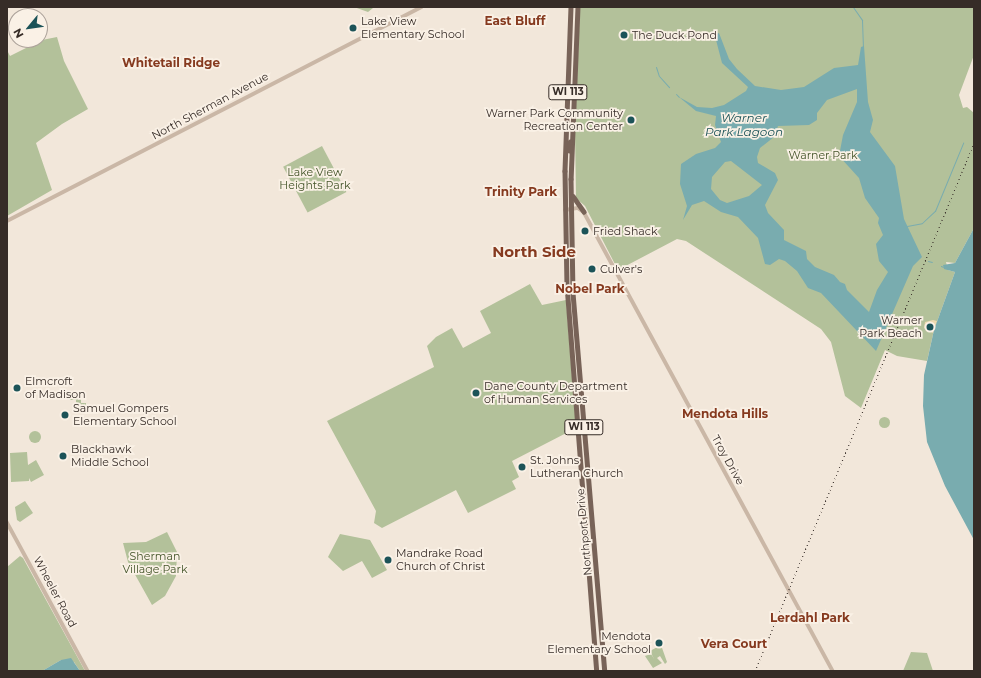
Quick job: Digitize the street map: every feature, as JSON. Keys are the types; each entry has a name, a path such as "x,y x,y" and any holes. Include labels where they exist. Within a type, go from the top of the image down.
{"main road":[{"name":"Northport Drive","path":"571,7 565,210 566,251 576,424 597,671"},
{"name":"Northport Drive","path":"578,7 571,179 573,284 605,671"},
{"path":"570,142 569,160 572,168"},
{"path":"571,179 574,200 584,212"},
{"path":"566,251 570,281 573,284"}],"street":[{"name":"North Sherman Avenue","path":"7,221 421,7"},
{"path":"565,210 580,208 584,212"},
{"name":"Troy Drive","path":"584,212 833,671"},
{"name":"Wheeler Road","path":"7,522 88,671"}],"green space":[{"path":"354,7 373,7 373,8 368,12"},
{"name":"Warner Park","path":"580,7 974,7 974,55 959,95 963,108 967,107 974,113 974,228 955,263 946,262 948,270 955,272 934,330 927,361 897,356 885,350 861,408 845,396 831,342 821,329 686,241 677,239 618,270 585,206 576,198 575,131"},
{"path":"57,37 64,61 88,109 62,124 36,143 52,190 7,216 7,50 10,56 26,48 48,48 48,39"},
{"name":"Lake View Heights Park","path":"322,146 346,192 308,213 283,167"},
{"path":"530,284 542,305 566,300 576,428 512,461 519,477 512,481 516,489 468,513 456,490 382,528 374,523 376,511 327,421 434,367 427,346 436,337 452,328 463,348 491,333 480,311"},
{"path":"61,392 81,397 81,403 86,403 86,407 83,410 75,408 73,404 76,403 76,400 70,400 69,395 60,395"},
{"path":"882,417 886,417 888,418 888,426 882,427 879,424 879,420"},
{"path":"37,431 40,432 40,442 33,443 30,442 29,435 30,432"},
{"path":"27,452 28,465 36,460 44,475 31,482 29,478 29,481 11,482 10,453"},
{"path":"25,501 33,513 20,522 17,520 15,507"},
{"name":"Sherman Village Park","path":"167,532 177,552 176,576 165,596 152,605 128,562 123,543 146,542"},
{"path":"340,534 370,540 387,570 372,578 362,561 343,571 328,557"},
{"path":"20,556 23,558 85,671 80,671 74,662 61,660 42,671 7,671 7,567"},
{"path":"661,645 667,662 665,664 660,656 657,658 662,663 653,668 645,656 651,654 654,659 650,651"},
{"path":"911,652 927,653 933,671 903,671"}],"sand":[{"name":"Warner Park Beach","path":"933,320 937,321 933,333 924,328 925,322"}],"water":[{"name":"Warner Park Lagoon","path":"719,33 729,59 755,86 781,90 804,87 834,68 858,65 861,47 864,46 868,102 873,120 870,132 895,166 904,219 922,257 913,266 876,351 821,293 808,288 797,271 785,261 779,259 770,265 765,264 758,238 738,217 721,212 704,201 692,205 683,220 687,206 680,184 681,164 696,154 715,148 721,142 715,125 716,116 696,111 679,97 697,107 712,108 724,105 746,91 748,87 722,63 716,40 716,34","holes":["857,89 857,102 843,135 839,156 859,178 865,198 879,218 878,223 883,235 876,244 879,261 888,272 877,290 869,312 847,290 845,284 840,282 834,275 815,267 807,259 806,251 784,240 784,230 768,213 765,205 778,180 775,173 758,163 757,157 760,148 774,137 778,126 809,125 817,120 817,113 827,100","731,161 762,185 749,196 727,203 720,200 711,189 712,177 725,162"]},
{"path":"974,228 974,540 945,486 927,442 923,406 924,375 934,330 955,272 944,269 943,265 955,263"},
{"path":"71,658 80,671 42,671 61,660"}],"waterway":[{"path":"853,7 862,20 863,46"},
{"path":"656,67 659,76 669,87"},
{"path":"676,94 679,97"},
{"path":"907,226 922,223 935,211 963,143"},
{"path":"928,261 932,262"}],"railway":[{"path":"755,671 974,143"}],"place":[{"name":"Lake View Elementary School","path":"353,28"},
{"name":"The Duck Pond","path":"624,35"},
{"name":"Warner Park Community Recreation Center","path":"631,120"},
{"name":"Fried Shack","path":"585,231"},
{"name":"Culver's","path":"592,269"},
{"name":"Warner Park Beach","path":"930,327"},
{"name":"Elmcroft of Madison","path":"17,388"},
{"name":"Dane County Department of Human Services","path":"476,393"},
{"name":"Samuel Gompers Elementary School","path":"65,415"},
{"name":"Blackhawk Middle School","path":"63,456"},
{"name":"St. Johns Lutheran Church","path":"522,467"},
{"name":"Mandrake Road Church of Christ","path":"388,560"},
{"name":"Mendota Elementary School","path":"659,643"}],"district":[{"name":"East Bluff","path":"515,21"},
{"name":"Whitetail Ridge","path":"171,63"},
{"name":"Trinity Park","path":"521,192"},
{"name":"North Side","path":"534,252"},
{"name":"Nobel Park","path":"590,289"},
{"name":"Mendota Hills","path":"725,414"},
{"name":"Lerdahl Park","path":"810,618"},
{"name":"Vera Court","path":"734,644"}]}
